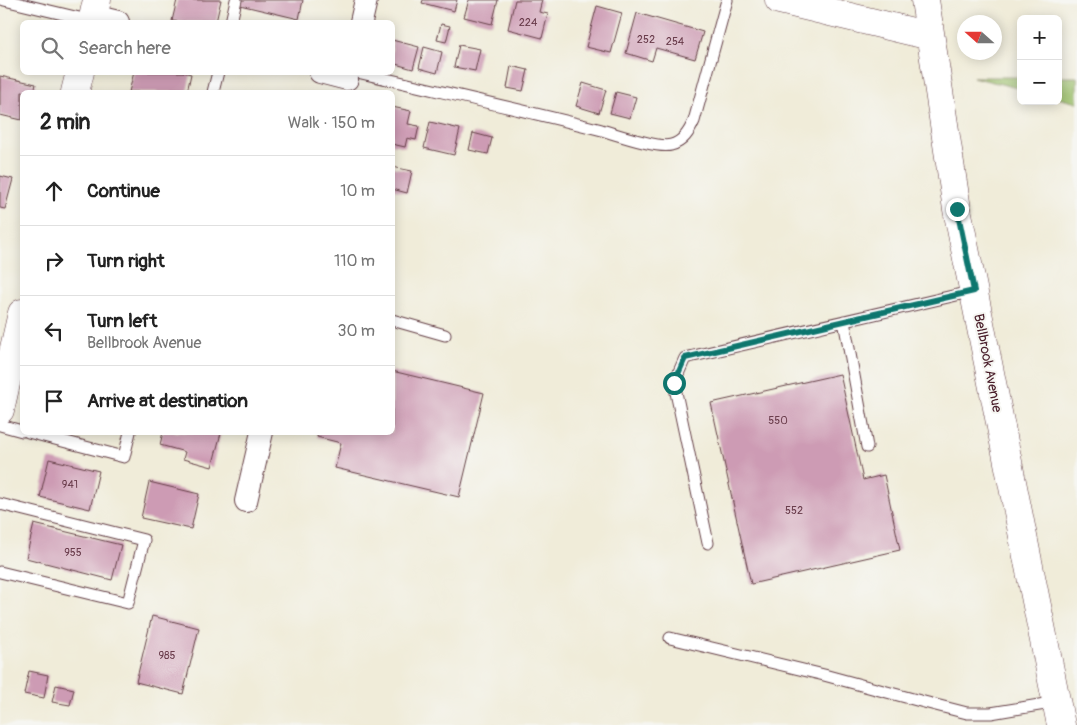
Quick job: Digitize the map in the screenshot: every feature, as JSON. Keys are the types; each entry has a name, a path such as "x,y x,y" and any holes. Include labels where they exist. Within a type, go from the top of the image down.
{"street":[{"path":"361,20 366,0"},
{"path":"779,0 930,36"},
{"name":"Bellbrook Avenue","path":"925,0 957,209 1059,714"},
{"path":"76,90 79,75"},
{"path":"332,75 349,79"},
{"path":"0,410 18,354 20,334"},
{"path":"246,501 261,435"}],"lane":[{"path":"4,0 98,16"},
{"path":"231,20 236,0"},
{"path":"349,79 597,129 658,146 671,146 690,131 694,121 727,0"},
{"path":"214,90 217,75"},
{"path":"708,543 674,383 685,358 974,291"},
{"path":"395,321 445,335"},
{"path":"844,321 867,447"},
{"path":"0,425 20,430"},
{"path":"42,435 124,457 129,435"},
{"path":"0,504 144,540 128,603 0,572"},
{"path":"670,638 824,675 968,713 1059,714"}],"green space":[{"path":"973,77 1017,77 1017,88"},
{"path":"1062,77 1077,77 1077,103 1062,99"}],"building":[{"path":"177,0 221,0 216,20 172,20"},
{"path":"241,0 303,0 299,19 240,5"},
{"path":"423,0 457,0 454,11 422,3"},
{"path":"469,0 498,0 492,24 464,17"},
{"path":"515,0 542,0 539,12 548,14 542,38 508,29"},
{"path":"597,6 622,13 611,53 586,47"},
{"path":"637,13 703,32 695,59 656,48 652,61 626,53"},
{"path":"441,24 450,26 446,42 437,40"},
{"path":"395,41 419,47 413,69 395,64"},
{"path":"459,45 480,49 475,71 454,67"},
{"path":"424,47 442,52 437,73 419,68"},
{"path":"511,66 528,70 523,91 507,88"},
{"path":"133,75 191,75 187,90 130,90"},
{"path":"0,76 36,84 34,90 20,90 20,120 0,115"},
{"path":"583,83 606,90 599,113 576,106"},
{"path":"616,92 636,97 630,118 610,113"},
{"path":"395,108 411,111 408,124 419,126 416,140 407,138 405,147 395,145"},
{"path":"430,122 460,129 454,155 424,148"},
{"path":"473,133 492,138 488,154 469,150"},
{"path":"395,168 412,171 407,193 395,190"},
{"path":"0,176 13,179 5,209 0,208"},
{"path":"395,372 484,393 459,497 335,468 341,443 317,437 317,435 395,435"},
{"path":"840,374 863,480 884,475 900,550 751,584 711,403"},
{"path":"162,435 220,435 212,467 183,459 185,452 160,445"},
{"path":"49,459 99,471 90,509 40,497"},
{"path":"149,482 199,494 191,529 141,518"},
{"path":"34,524 121,545 112,580 26,558"},
{"path":"152,616 199,628 183,694 136,682"},
{"path":"29,671 48,675 44,698 24,694"},
{"path":"56,685 74,689 70,705 52,702"}],"route":[{"path":"674,383 685,358 974,291 957,209"}]}
